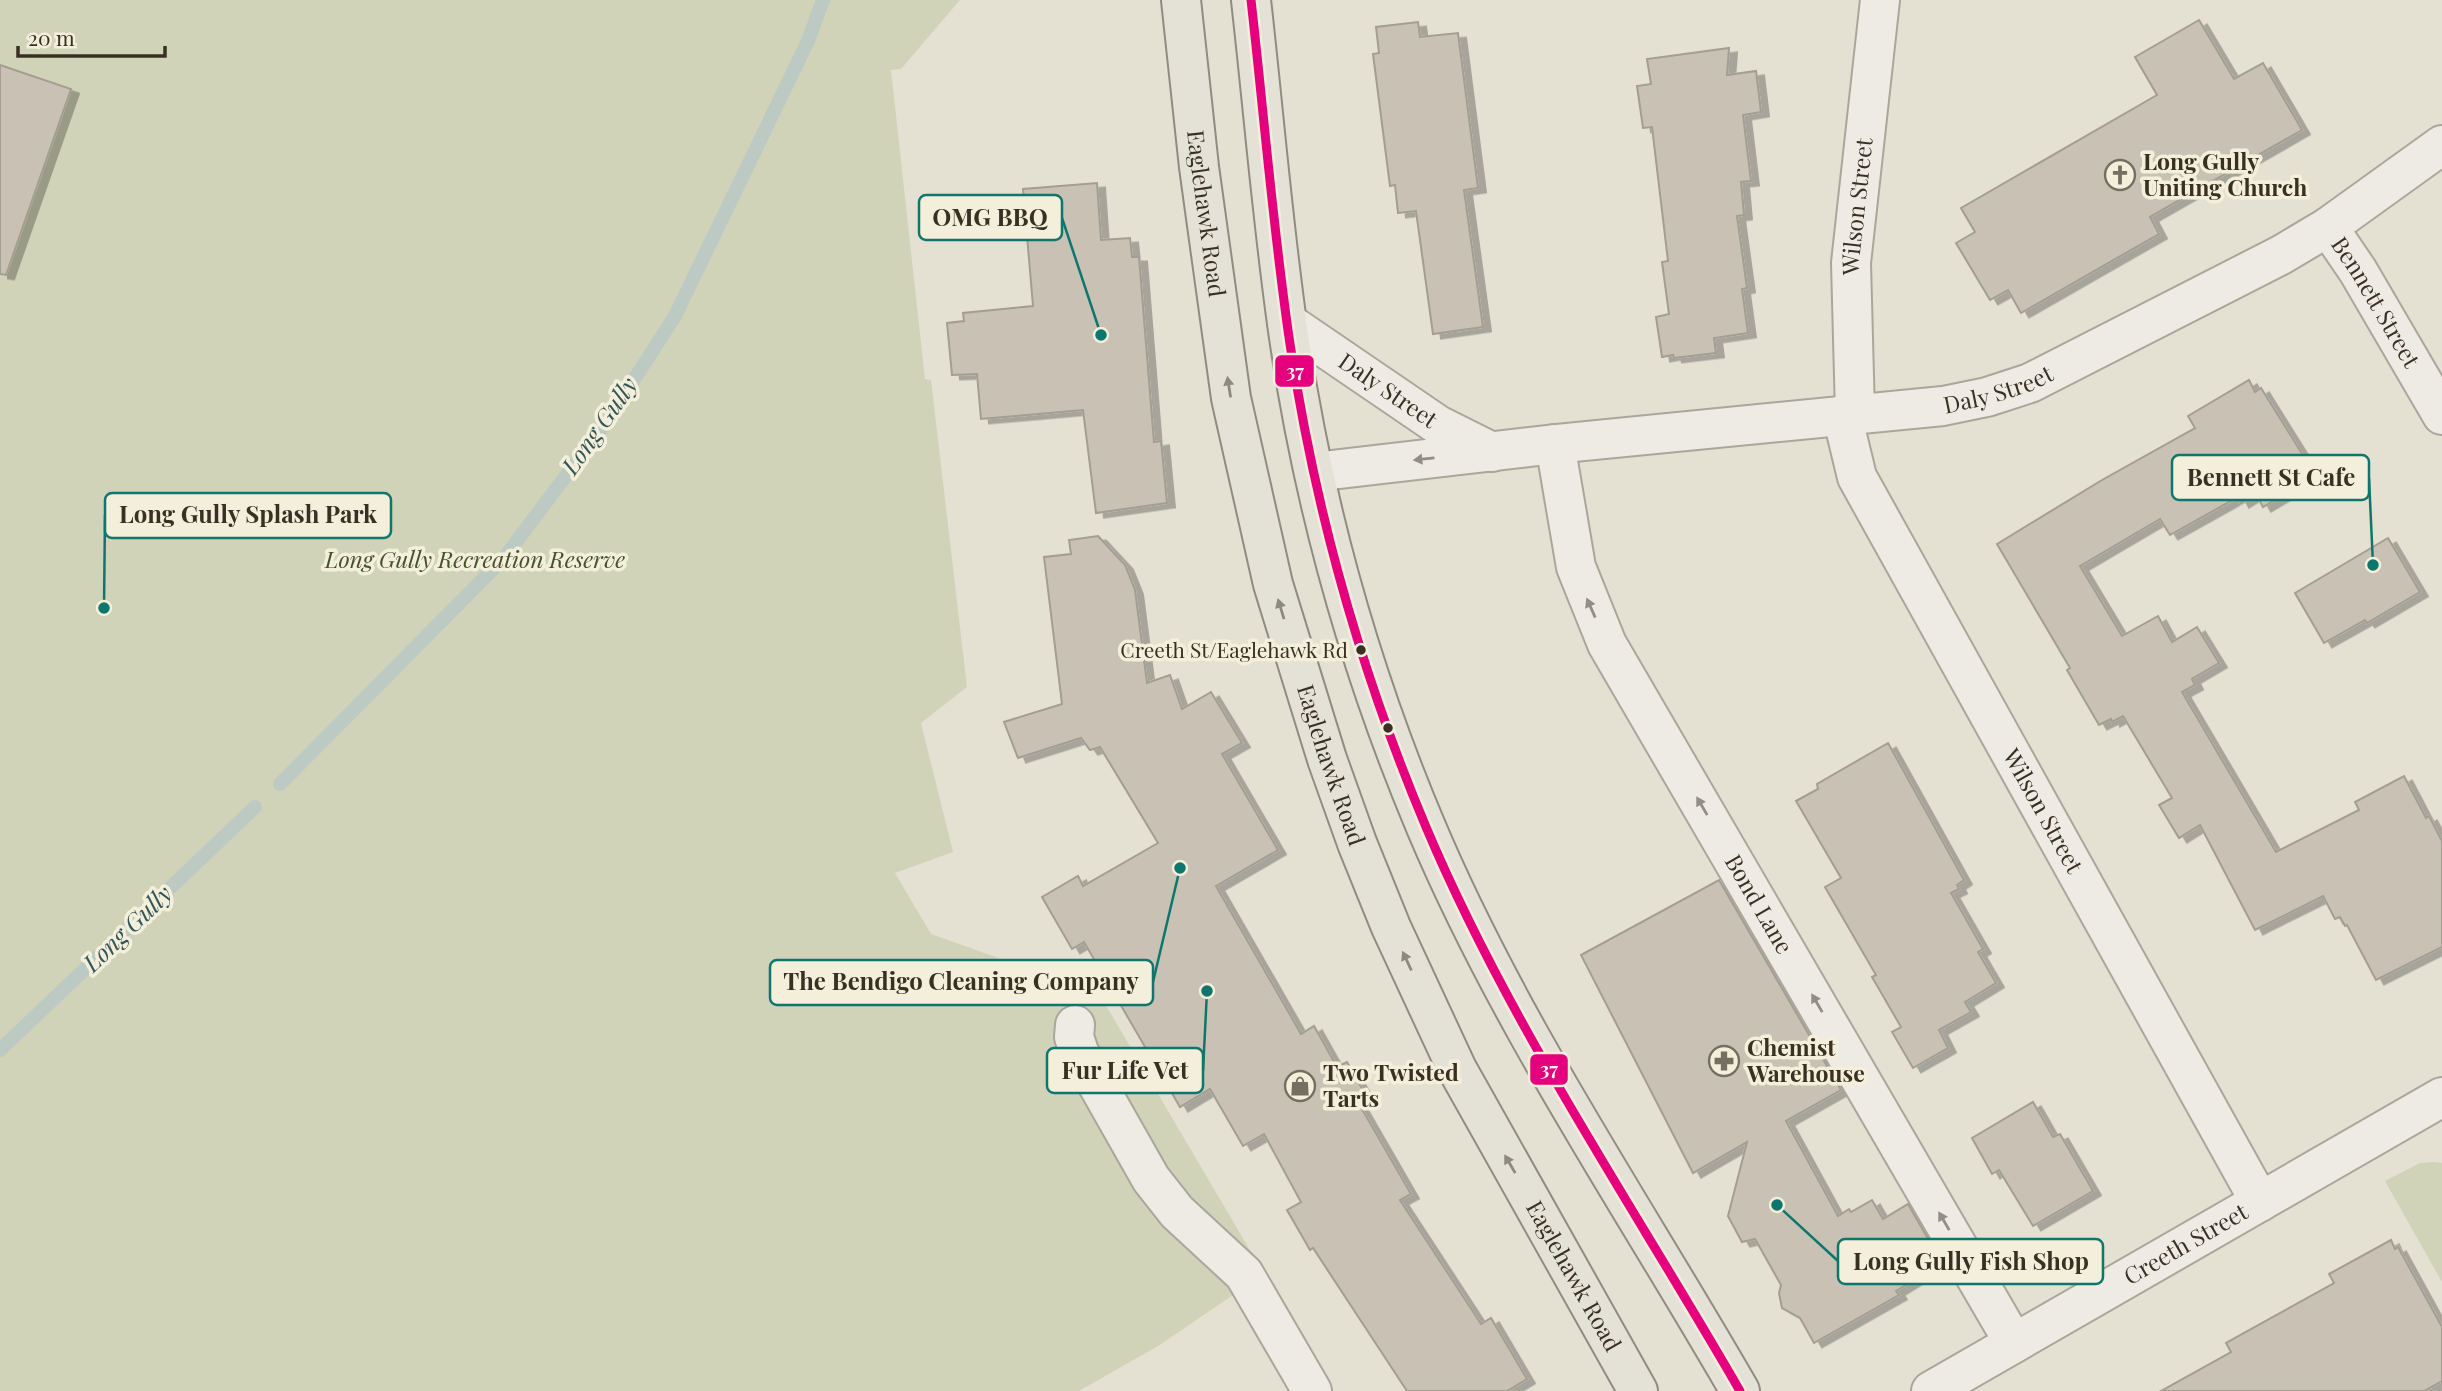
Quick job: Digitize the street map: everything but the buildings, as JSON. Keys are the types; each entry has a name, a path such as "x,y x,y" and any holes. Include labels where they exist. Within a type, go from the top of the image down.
{"main road":[{"name":"Eaglehawk Road","path":"1181,0 1199,167 1231,398 1273,584 1327,759 1391,927 1457,1069 1628,1385"},
{"path":"1251,0 1287,322 1314,472 1333,554 1373,686 1425,825 1451,884 1521,1022 1740,1391"}],"street":[{"name":"Wilson Street","path":"1880,0 1851,263 1848,414 1857,477 2260,1202"},
{"name":"Daly Street","path":"1314,472 1555,444 1943,406 1987,397 2030,383 2230,283 2328,227 2442,145"},
{"name":"Bennett Street","path":"2328,227 2358,271 2442,415"},
{"name":"Daly Street","path":"1287,322 1416,411 1461,438 1492,452"},
{"name":"Bond Lane","path":"1555,444 1576,566 1607,644 2014,1343"},
{"path":"1075,1025 1074,1037 1079,1052 1151,1179 1177,1212 1244,1274 1312,1391"},
{"name":"Creeth Street","path":"1931,1391 2442,1097"}],"green space":[{"name":"Long Gully Recreation Reserve","path":"0,0 960,0 901,69 891,70 925,379 931,380 967,687 921,723 953,852 895,873 931,934 1046,975 1081,963 1264,1274 1158,1346 1079,1391 0,1391"},
{"path":"2420,1163 2442,1163 2442,1282 2385,1181"}],"waterway":[{"name":"Long Gully","path":"280,784 504,558 608,420 675,316 808,41 823,0"},
{"name":"Long Gully","path":"0,1050 255,807"}],"transit line":[{"name":"37","path":"1251,0 1279,258 1300,406 1343,590 1381,710 1426,827 1495,973 1574,1114 1740,1391"}],"place":[{"name":"Long Gully Uniting Church","path":"2120,175"},
{"name":"OMG BBQ","path":"1101,335"},
{"name":"Bennett St Cafe","path":"2373,565"},
{"name":"Long Gully Splash Park","path":"104,608"},
{"name":"Creeth St/Eaglehawk Rd","path":"1361,650"},
{"name":"The Bendigo Cleaning Company","path":"1180,868"},
{"name":"Fur Life Vet","path":"1207,991"},
{"name":"Chemist Warehouse","path":"1724,1061"},
{"name":"Two Twisted Tarts","path":"1300,1086"},
{"name":"Long Gully Fish Shop","path":"1777,1205"}]}
